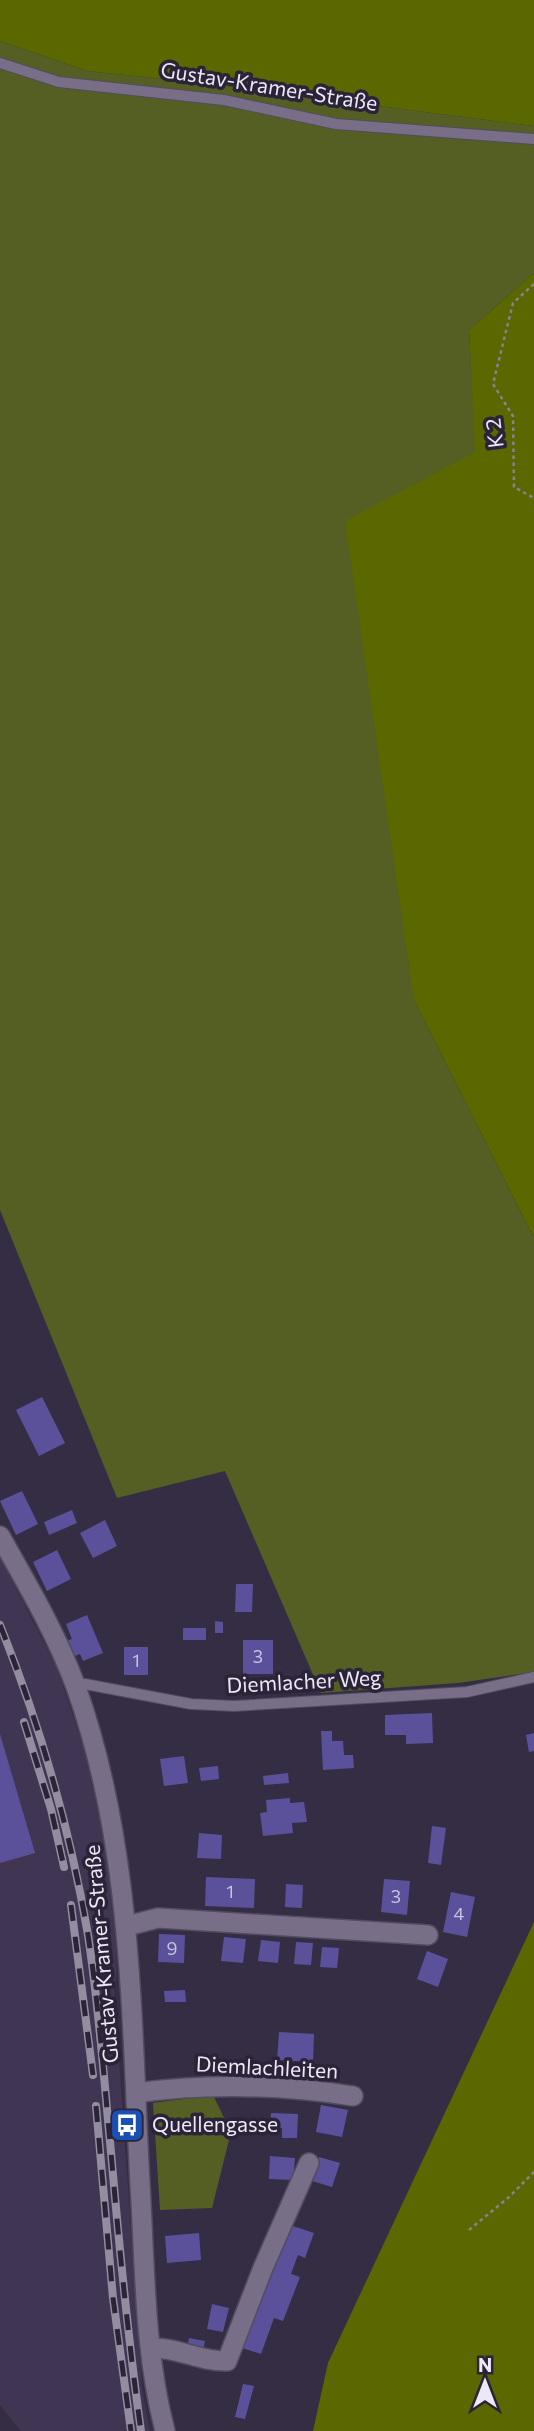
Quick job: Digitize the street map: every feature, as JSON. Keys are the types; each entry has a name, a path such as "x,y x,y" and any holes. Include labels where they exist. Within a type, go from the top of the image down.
{"street":[{"name":"Gustav-Kramer-Straße","path":"0,1536 46,1622 75,1686 111,1811 127,1926 147,2307 165,2431"},
{"path":"127,1926 158,1918 428,1935"},
{"name":"Diemlachleiten","path":"136,2093 211,2085 321,2091 353,2096"},
{"path":"152,2348 202,2359 226,2361 262,2268 309,2163"}],"lane":[{"name":"Gustav-Kramer-Straße","path":"0,63 59,82 224,100 336,124 534,139"},
{"name":"Diemlacher Weg","path":"75,1686 85,1684 191,1704 234,1706 467,1692 534,1677"}],"path":[{"name":"K 2","path":"534,284 513,303 493,384 513,416 514,487 534,498"},
{"path":"469,2230 534,2172"}],"shaded area":[{"path":"0,1557 57,1668 84,1748 104,1835 115,1913 117,1974 114,1988 142,2388 150,2431 21,2431 0,2405"}],"green space":[{"path":"0,0 534,0 534,126 202,83 87,71 0,41"},
{"path":"0,41 87,71 202,83 534,126 534,273 469,330 476,452 414,1000 534,1238 534,1672 458,1683 321,1693 225,1471 117,1498 0,1210"},
{"path":"534,273 534,1238 414,1000 345,521 475,452 469,330"},
{"path":"534,1922 534,2431 313,2431 328,2363"},
{"path":"213,2095 231,2132 212,2208 160,2210 153,2103"}],"building":[{"path":"42,1397 65,1443 39,1456 16,1410"},
{"path":"22,1491 38,1524 16,1535 0,1501"},
{"path":"72,1510 77,1523 49,1535 44,1522"},
{"path":"105,1520 117,1546 93,1558 80,1533"},
{"path":"57,1550 71,1579 47,1591 33,1562"},
{"path":"236,1584 253,1584 252,1612 235,1612"},
{"path":"87,1615 103,1653 83,1661 80,1654 72,1657 66,1641 72,1639 66,1624"},
{"path":"215,1621 223,1622 223,1633 215,1633"},
{"path":"183,1628 206,1628 206,1640 183,1640"},
{"path":"243,1640 273,1640 273,1674 243,1674"},
{"path":"124,1647 148,1647 148,1675 124,1675"},
{"path":"432,1713 433,1743 406,1744 406,1735 385,1735 385,1715"},
{"path":"321,1731 332,1731 332,1741 343,1741 344,1755 353,1755 354,1768 323,1770"},
{"path":"534,1733 534,1751 529,1752 526,1735"},
{"path":"0,1734 35,1853 0,1863"},
{"path":"184,1756 188,1783 164,1786 160,1759"},
{"path":"218,1766 219,1779 201,1781 199,1768"},
{"path":"288,1773 289,1783 264,1785 263,1776"},
{"path":"290,1798 290,1803 304,1802 307,1822 292,1823 293,1833 263,1836 260,1813 267,1812 266,1800"},
{"path":"432,1826 446,1828 441,1865 428,1863"},
{"path":"199,1833 222,1835 221,1859 197,1858"},
{"path":"206,1877 255,1879 254,1908 205,1906"},
{"path":"384,1879 410,1881 407,1915 381,1912"},
{"path":"286,1884 303,1885 302,1908 285,1907"},
{"path":"451,1892 475,1897 467,1937 443,1932"},
{"path":"159,1934 185,1935 184,1963 158,1962"},
{"path":"224,1937 246,1939 243,1963 221,1961"},
{"path":"261,1940 280,1942 278,1963 258,1961"},
{"path":"296,1942 313,1943 311,1965 294,1964"},
{"path":"322,1947 339,1948 337,1968 320,1967"},
{"path":"427,1951 448,1959 438,1987 417,1979"},
{"path":"185,1990 186,2002 165,2002 164,1991"},
{"path":"279,2032 314,2034 313,2062 277,2060"},
{"path":"321,2105 348,2110 342,2137 316,2132"},
{"path":"271,2113 298,2114 297,2138 282,2138 282,2128 270,2128"},
{"path":"270,2156 295,2158 293,2180 269,2179"},
{"path":"319,2157 340,2163 332,2187 312,2181"},
{"path":"284,2223 314,2233 305,2258 298,2255 291,2274 300,2277 283,2321 274,2318 261,2354 239,2347"},
{"path":"199,2233 201,2260 167,2263 165,2236"},
{"path":"212,2304 229,2308 223,2332 207,2329"},
{"path":"189,2338 205,2341 203,2351 187,2348"},
{"path":"243,2384 254,2386 245,2419 235,2417"}],"railway":[{"path":"0,1625 41,1739 63,1817 88,1935 124,2292 141,2431"},
{"path":"24,1722 51,1809 64,1867"},
{"path":"71,1905 93,2075"},
{"path":"96,2106 113,2298 131,2431"}],"place":[{"name":"Quellengasse","path":"127,2125"}]}
